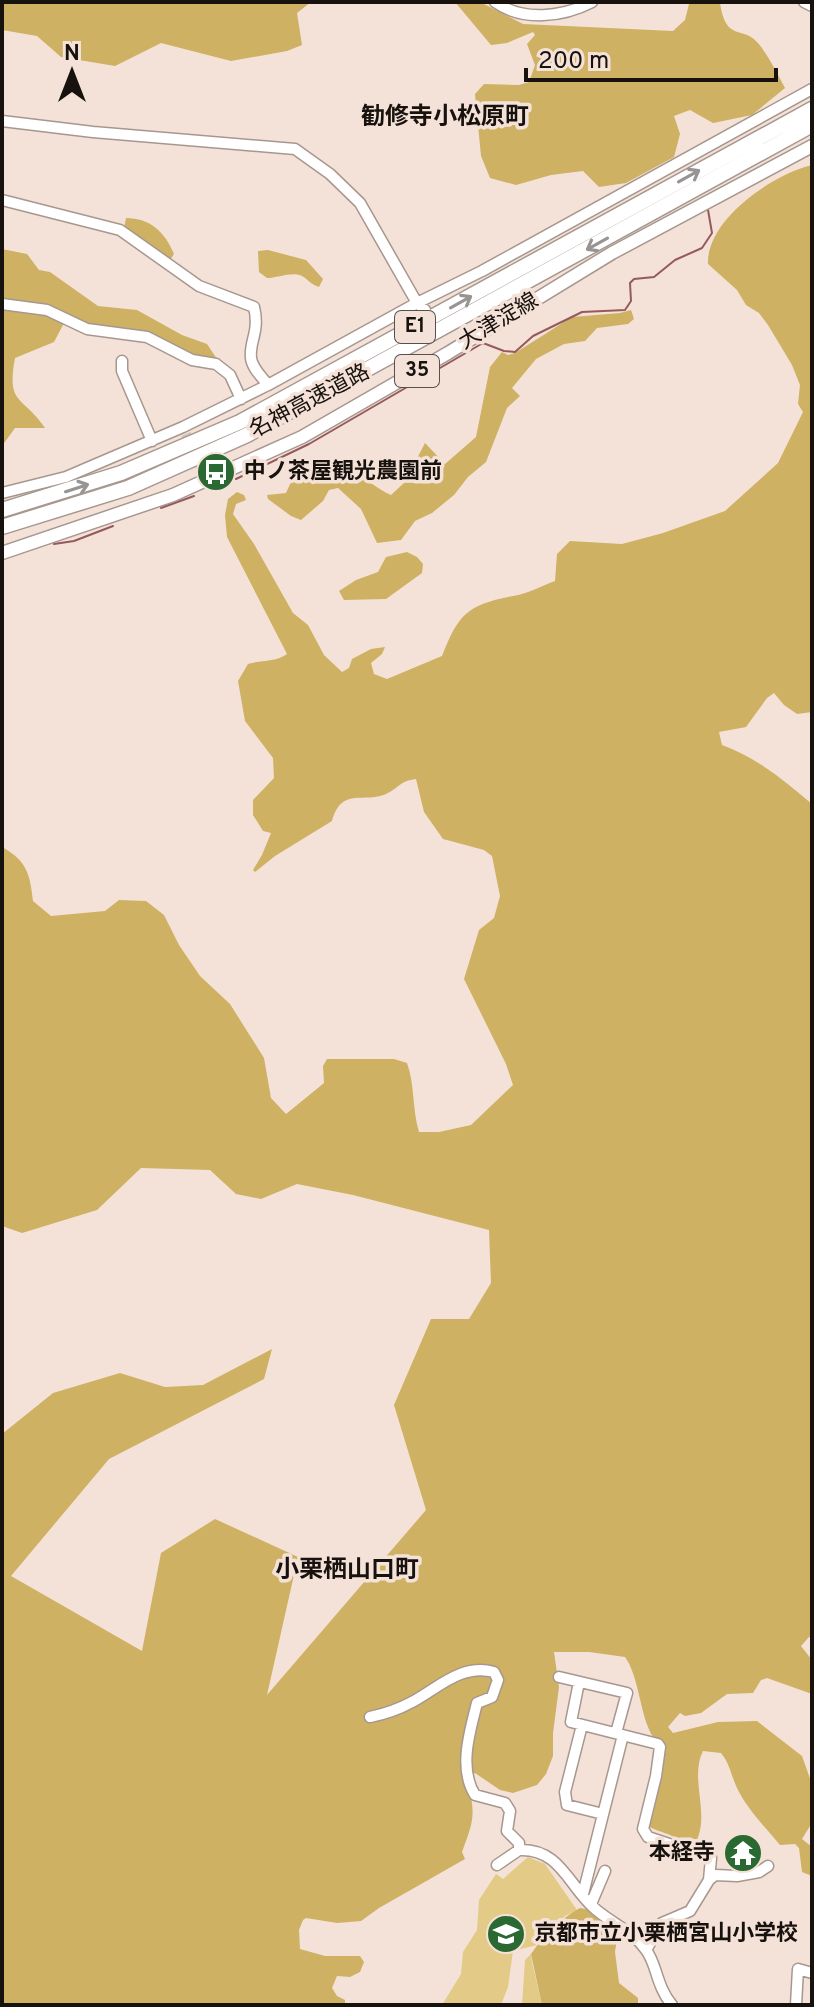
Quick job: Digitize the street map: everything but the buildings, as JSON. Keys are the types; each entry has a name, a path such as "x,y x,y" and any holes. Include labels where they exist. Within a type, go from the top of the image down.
{"highway":[{"name":"名神高速道路","path":"2,510 133,468 240,422 812,109"},
{"name":"名神高速道路","path":"2,527 128,488 247,435 812,125"}],"main road":[{"name":"大津淀線","path":"2,553 302,437 445,349 612,253 812,146"}],"street":[{"path":"495,2 517,13 538,15 560,13 592,2"},
{"path":"804,2 812,6"},
{"path":"2,493 66,477 152,441 185,431 421,306 812,89"},
{"path":"2,121 295,149 330,174 360,203 421,306"},
{"path":"2,200 120,230 199,286 254,307 258,322 251,357 254,367 268,385"},
{"path":"2,304 47,310 87,329 147,337 192,360 216,364 230,375 241,399"},
{"path":"122,361 122,371 152,441"},
{"path":"370,1717 414,1701 439,1683 458,1675 481,1668 494,1672 498,1680 492,1697 477,1703 466,1740 469,1786 475,1795 505,1803 510,1811 507,1831 519,1843 519,1850"},
{"path":"559,1677 627,1693 603,1814 583,1894"},
{"path":"579,1682 571,1722 660,1747 643,1829 648,1837 711,1858 709,1880"},
{"path":"582,1725 565,1792 567,1805 603,1814"},
{"path":"497,1865 519,1850 543,1853 556,1860 591,1904 624,1927 646,1950 662,1993 672,2005"},
{"path":"646,1950 662,1923 690,1911 715,1875 737,1876 759,1872 768,1866"},
{"path":"591,1904 605,1871"},
{"path":"796,2005 798,1969 812,1973"}],"shaded area":[{"path":"2,2 311,2 297,13 302,45 287,51 231,61 161,43 115,66 61,57 37,36 2,30"},
{"path":"455,2 480,2 523,24 673,31 685,20 689,4 720,3 726,24 758,43 785,88 752,115 713,123 690,110 674,116 680,134 674,157 626,183 599,187 583,171 551,175 516,185 490,178 481,156 475,94 484,84 519,85 529,82 535,65 527,44 535,35 533,32 507,43 491,45"},
{"path":"812,165 812,712 797,714 774,693 746,727 719,732 722,745 781,778 812,804 812,1637 801,1646 812,1660 812,1694 767,1678 761,1680 753,1693 727,1694 701,1713 685,1716 680,1713 668,1727 673,1733 718,1722 757,1721 802,1756 812,1784 810,1826 802,1839 812,1847 812,1876 802,1872 799,1848 795,1844 780,1845 751,1811 721,1753 703,1751 699,1763 701,1825 692,1848 650,1827 663,1761 648,1727 629,1664 625,1657 589,1652 554,1652 559,1687 553,1756 546,1774 537,1785 513,1793 500,1790 475,1773 467,1780 472,1817 462,1852 465,1859 361,1921 337,1923 303,1920 299,1930 300,1949 325,1956 360,1956 364,1962 360,1972 350,1977 337,1976 332,1988 337,1996 345,2000 345,2005 2,2005 2,1434 53,1393 120,1373 165,1387 203,1385 272,1349 264,1379 109,1459 11,1576 142,1651 161,1553 215,1519 298,1557 267,1695 426,1510 394,1405 431,1319 469,1319 491,1283 489,1230 297,1184 261,1199 236,1194 210,1170 141,1168 97,1210 22,1233 2,1226 2,847 22,863 33,901 51,916 105,911 119,900 146,901 164,915 200,976 230,1004 264,1058 271,1098 286,1114 324,1083 323,1066 327,1059 394,1059 407,1063 419,1132 439,1132 471,1125 513,1085 506,1064 464,979 479,930 494,918 500,896 492,856 484,850 443,839 424,812 416,779 379,796 348,799 336,810 332,821 255,872 253,870 271,833 263,831 253,815 253,800 274,778 273,758 245,721 238,681 248,664 274,660 287,654 227,537 225,515 228,499 237,492 244,495 246,500 236,504 233,514 254,544 293,613 308,625 324,655 342,672 349,668 352,659 371,649 385,647 371,663 374,674 387,679 442,656 460,620 475,608 524,594 555,581 557,554 570,541 622,544 725,511 778,463 803,412 798,404 800,385 792,365 759,313 746,305 737,290 708,264 710,247 718,231 745,201 779,178"},
{"path":"126,218 156,228 174,254 170,260 124,229"},
{"path":"2,249 27,254 39,270 50,272 98,306 137,310 182,335 207,344 219,362 195,358 152,336 120,336 75,320 63,325 54,342 15,358 15,393 45,428 15,428 2,446"},
{"path":"268,250 306,260 323,279 319,287 298,275 267,278 259,272 258,251"},
{"path":"631,310 634,319 628,324 597,328 585,341 564,344 536,359 512,388 520,396 507,408 486,462 468,477 454,495 432,513 415,521 401,540 377,543 361,509 338,488 329,490 323,501 301,520 268,499 267,495 286,493 298,472 310,460 322,457 348,467 391,495 405,482 425,443 445,464 476,437 490,367 502,352 508,355 515,353 572,317"},
{"path":"407,552 423,564 422,573 386,599 344,600 339,591 356,580 378,572 386,557"},
{"name":"京都市立小栗栖宮山小学校","path":"528,1857 545,1864 577,1910 565,1916 537,1945 513,1951 508,1987 501,2005 442,2005 461,1974 463,1952 477,1930 479,1900 496,1874 503,1879"},
{"path":"580,1908 591,1910 618,1932 615,1952 619,1983 638,1998 638,2005 542,2005 531,1954 553,1928"},
{"path":"531,1954 542,2005 522,2005 525,1960"}],"waterway":[{"path":"236,479 309,444 483,343 515,352 533,336 582,312 625,310 631,301 630,283 634,279 654,277 675,260 702,248 712,233 708,210"},
{"path":"161,508 194,496"},
{"path":"54,544 74,541 113,526"}],"tunnel":[{"path":"186,434 203,471"}],"place":[{"name":"中ノ茶屋観光農園前","path":"216,472"},
{"name":"本経寺","path":"743,1853"},
{"name":"京都市立小栗栖宮山小学校","path":"506,1934"}],"district":[{"name":"勧修寺小松原町","path":"445,118"},
{"name":"小栗栖山口町","path":"347,1571"}]}
